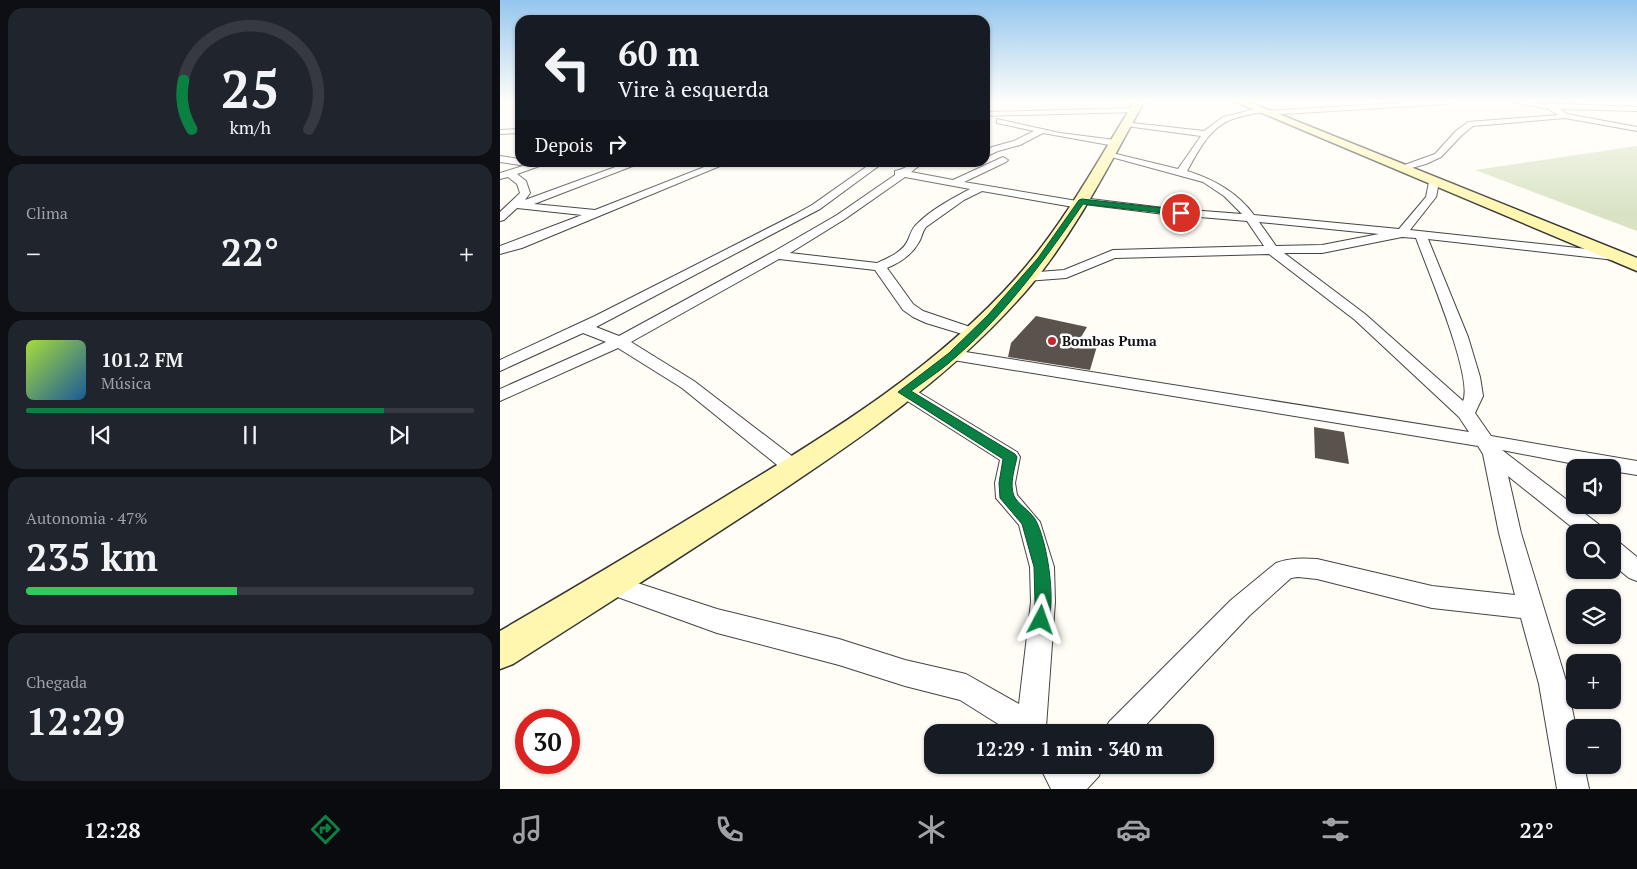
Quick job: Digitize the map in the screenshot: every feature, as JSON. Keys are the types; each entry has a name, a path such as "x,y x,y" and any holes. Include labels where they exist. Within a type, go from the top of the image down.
{"main road":[{"path":"500,651 794,468 880,410 953,355 1041,260 1080,203 1118,139"},
{"path":"1330,139 1637,265"}],"street":[{"path":"990,152 1025,139"},
{"path":"1072,139 1112,149 1206,180 1228,194 1244,209 1273,251 1360,317 1466,413 1489,447 1583,524"},
{"path":"1181,172 1203,139"},
{"path":"1402,168 1428,160 1441,153 1454,139"},
{"path":"990,156 1003,160 990,166"},
{"path":"500,159 515,161"},
{"path":"505,175 533,167"},
{"path":"500,218 518,205 625,167"},
{"path":"500,250 713,167"},
{"path":"500,366 583,327 816,207 871,167"},
{"path":"883,167 903,174 1080,203 1309,223 1615,256"},
{"path":"500,396 619,342 777,256 841,217 913,167"},
{"path":"956,182 988,167"},
{"path":"505,175 522,183 525,193 518,205"},
{"path":"1026,277 1066,274 1113,254 1322,249 1402,233 1431,197 1434,182"},
{"path":"777,256 879,267 895,260 907,250 914,241 916,232 922,226 960,198 980,188"},
{"path":"518,205 596,214"},
{"path":"1421,236 1460,337 1472,376 1474,396 1466,413"},
{"path":"879,267 908,307 918,314 931,320 974,333"},
{"path":"583,327 619,342 679,379 733,418 794,468"},
{"path":"953,355 1489,447 1637,468"},
{"path":"904,392 1010,457 1006,483 1007,498 1029,522 1042,567 1043,602 1033,724"},
{"path":"1489,447 1510,533 1553,684 1573,789"},
{"path":"1621,558 1637,571"},
{"path":"1127,724 1240,608 1284,570 1298,567 1317,569 1432,597 1532,608"},
{"path":"610,584 717,620 839,652 905,673 966,688 1023,724"}],"green space":[{"path":"1637,146 1637,231 1475,170"}],"building":[{"path":"1036,316 1087,327 1077,344 1097,346 1090,370 1008,357 1011,343"},
{"path":"1314,427 1344,432 1349,464 1315,458"}],"place":[{"name":"Bombas Puma","path":"1052,341"}],"route":[{"path":"1041,620 1043,602 1042,567 1029,522 1007,498 1006,483 1010,457 942,413 904,392 953,355 991,317 1041,260 1082,201 1181,213"}]}
